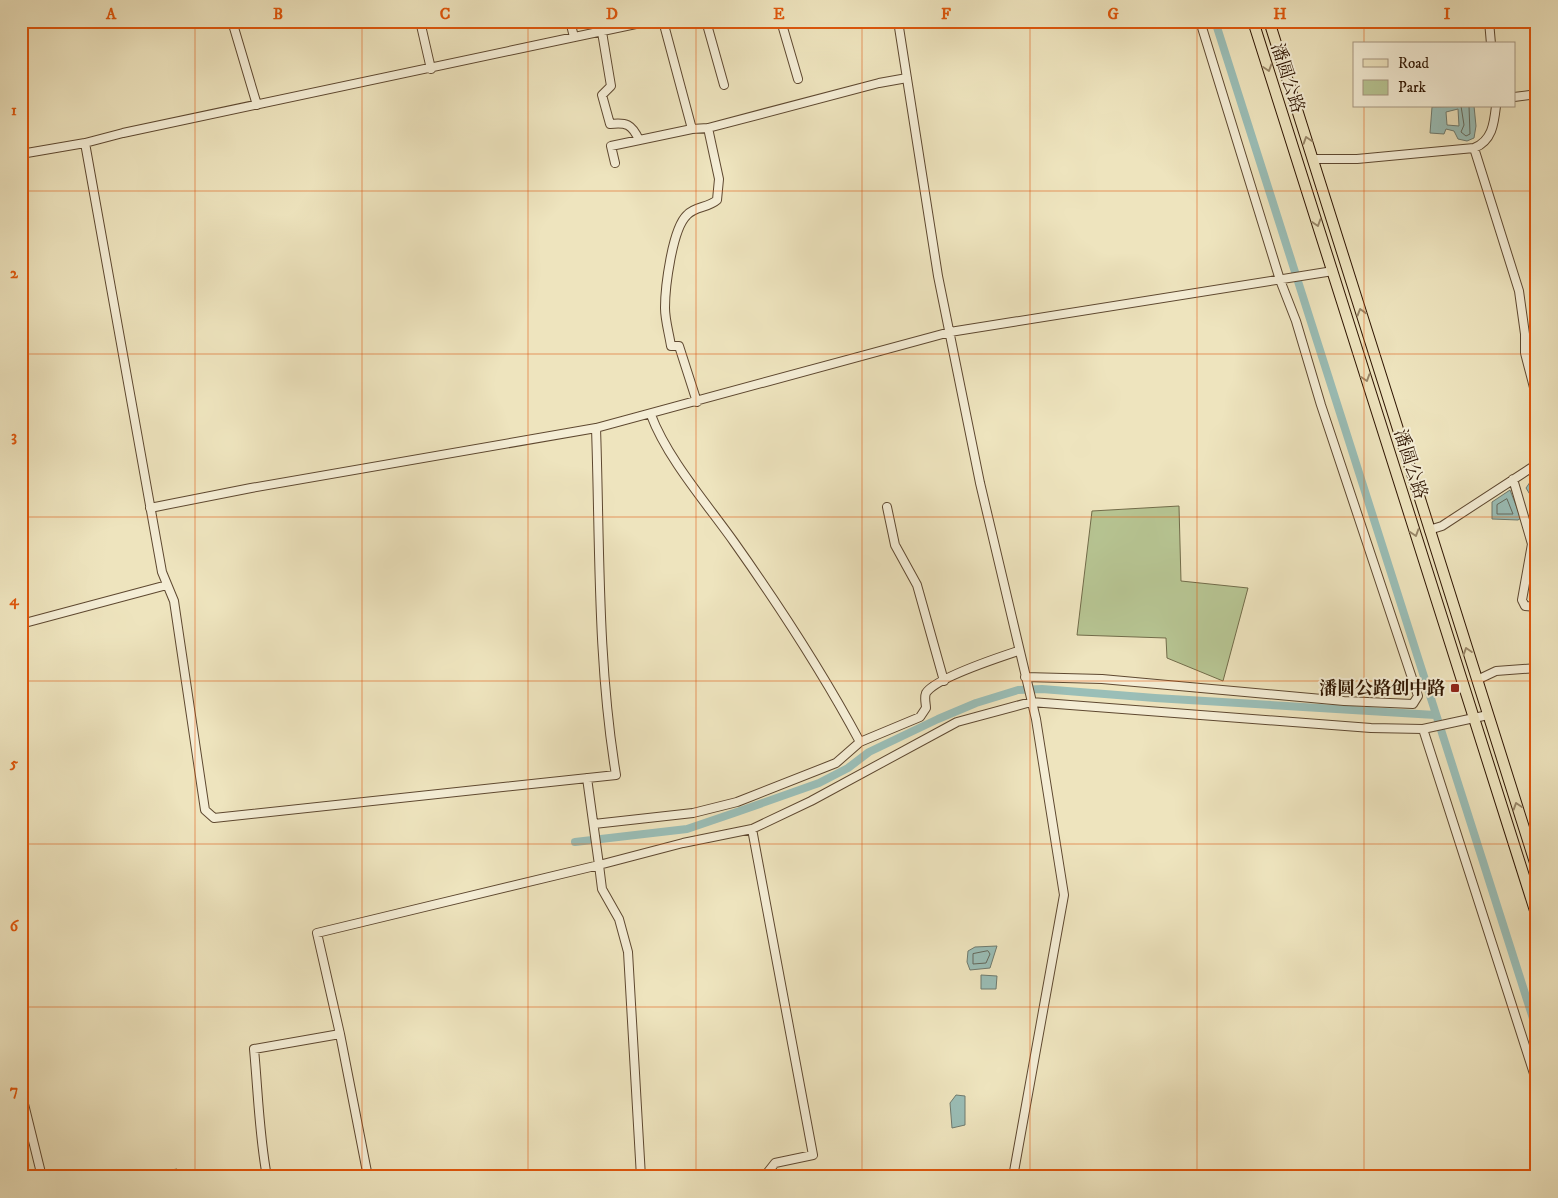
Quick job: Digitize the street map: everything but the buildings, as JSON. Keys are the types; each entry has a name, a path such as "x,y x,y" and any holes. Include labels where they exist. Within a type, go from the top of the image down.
{"main road":[{"name":"潘圆公路","path":"1253,21 1537,917"},
{"name":"潘圆公路","path":"1269,21 1537,869"}],"street":[{"path":"232,21 257,105"},
{"path":"420,21 431,69"},
{"path":"570,21 574,37"},
{"path":"21,154 85,144 123,133 650,21"},
{"path":"663,21 692,129"},
{"path":"706,21 724,85"},
{"path":"781,21 798,79"},
{"path":"898,21 950,332 980,484 1030,700 1064,895 1012,1177"},
{"path":"1025,678 1102,680 1344,701 1413,704 1418,696 1321,405 1200,21"},
{"path":"1489,21 1492,42"},
{"path":"602,32 611,86 602,95 610,124 624,122 631,126 639,140"},
{"path":"615,163 612,146 692,129 708,128 879,83 907,78"},
{"path":"1516,97 1537,94"},
{"path":"1313,159 1357,159 1474,148 1482,145 1488,139 1495,121 1496,108"},
{"path":"697,402 679,346 671,346 665,308 671,260 681,222 687,214 695,209 711,205 717,200 719,179 708,128"},
{"path":"85,144 162,572 174,601 206,810 214,818 616,775 608,728 604,665 596,428"},
{"path":"1474,148 1519,291 1525,358 1537,399"},
{"path":"150,508 251,488 596,428 651,415 950,332 1333,272"},
{"path":"651,415 667,446 776,601 830,687 860,742"},
{"path":"1429,530 1442,526 1537,464"},
{"path":"1513,479 1532,544 1522,600 1525,606 1537,607"},
{"path":"888,507 895,545 917,585 939,672 944,681"},
{"path":"21,624 167,585"},
{"path":"594,824 693,813 737,802 836,763 860,742 920,717 926,708 927,692 944,681 967,669 1018,651"},
{"path":"1477,680 1496,671 1537,668"},
{"path":"368,1177 340,1034 317,933 683,843 752,829 811,801 902,750 957,722 1030,700 1371,728 1423,729 1488,714"},
{"path":"1423,729 1537,1083"},
{"path":"587,778 602,889 619,919 628,952 641,1177"},
{"path":"752,829 813,1155 776,1163 764,1177"},
{"path":"267,1177 262,1149 260,1105 254,1049 340,1034"},
{"path":"21,1092 42,1177"}],"green space":[{"path":"1179,506 1181,581 1248,588 1223,681 1167,658 1166,638 1077,635 1092,511"},
{"path":"177,1169 178,1177 155,1177 154,1173"}],"water":[{"path":"1432,108 1474,108 1476,126 1474,138 1467,141 1458,139 1454,131 1446,129 1444,134 1430,133","holes":["1458,109 1459,126 1447,125 1446,112"]},
{"path":"1537,472 1537,506 1526,488"},
{"path":"1510,490 1521,518 1518,520 1492,519 1492,502"},
{"path":"997,946 990,968 970,970 967,962 968,951 975,947"},
{"path":"981,975 997,976 996,989 981,989"},
{"path":"956,1095 965,1096 965,1125 952,1128 950,1103"}],"waterway":[{"path":"1215,21 1537,1031"},
{"path":"575,842 687,829 734,813 819,783 848,768 869,752 938,719 976,703 1018,690 1042,689 1155,698 1435,715"}],"place":[{"name":"潘圆公路创中路","path":"1455,688"}]}
